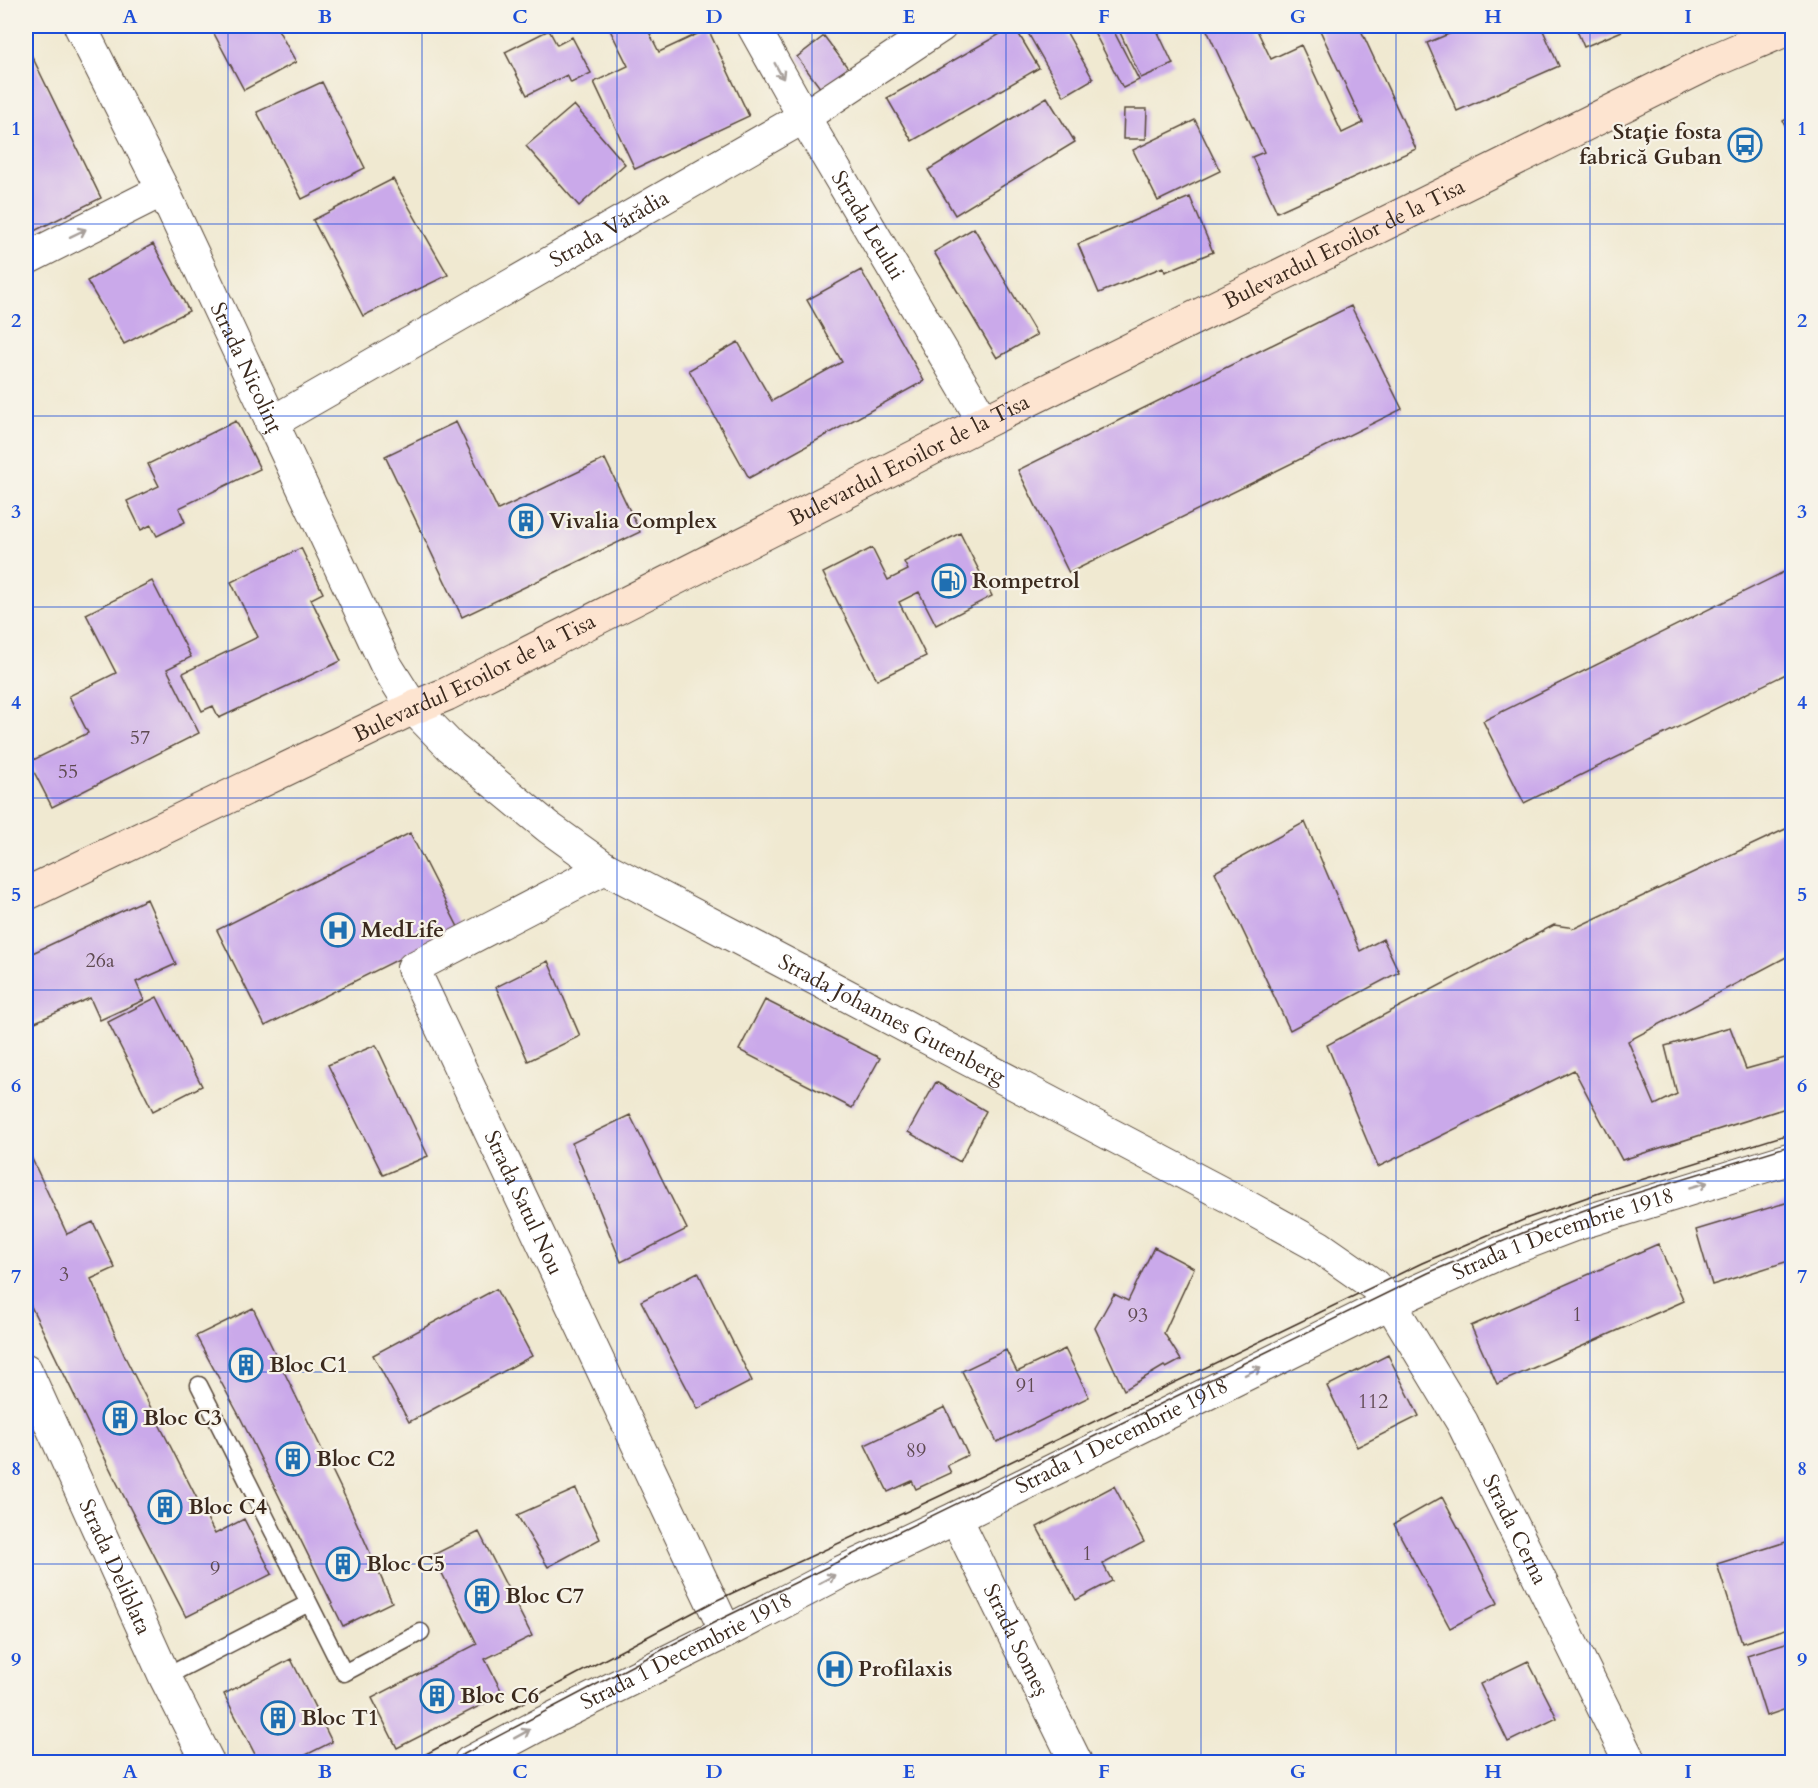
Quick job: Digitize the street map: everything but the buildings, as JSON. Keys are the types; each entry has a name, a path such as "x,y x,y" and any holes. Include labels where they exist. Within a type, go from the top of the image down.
{"street":[{"name":"Strada Nicolinț","path":"80,26 163,190 386,665 413,708"},
{"name":"Strada Leului","path":"753,26 984,422"},
{"name":"Strada Vărădia","path":"271,423 804,117 941,26"},
{"name":"Bulevardul Eroilor de la Tisa","path":"26,894 458,688 984,422 1715,60 1792,27"},
{"path":"26,259 163,190"},
{"name":"Strada Johannes Gutenberg","path":"413,708 451,747 514,801 605,868 1237,1201 1317,1246 1374,1285 1390,1303"},
{"name":"Strada Satul Nou","path":"605,868 413,968 726,1632"},
{"name":"Strada 1 Decembrie 1918","path":"470,1762 837,1574 956,1518 1390,1303 1500,1253 1571,1226 1691,1187 1792,1158"},
{"name":"Strada Cerna","path":"1390,1303 1462,1422 1630,1762"},
{"name":"Strada Deliblata","path":"26,1370 165,1677 208,1762"},
{"name":"Strada Someș","path":"956,1518 1076,1762"}],"lane":[{"path":"199,1385 344,1673 421,1632"},
{"path":"165,1677 309,1603"}],"tram line":[{"path":"411,1762 711,1603 942,1495 1422,1263 1528,1218 1602,1192 1792,1133"},
{"path":"449,1762 719,1620 1428,1273 1532,1229 1604,1203 1792,1145"}],"place":[{"name":"Stație fosta fabrică Guban","path":"1745,145"},
{"name":"Vivalia Complex","path":"526,521"},
{"name":"Rompetrol","path":"949,581"},
{"name":"MedLife","path":"338,930"},
{"name":"Bloc C1","path":"246,1365"},
{"name":"Bloc C3","path":"120,1418"},
{"name":"Bloc C2","path":"293,1459"},
{"name":"Bloc C4","path":"165,1507"},
{"name":"Bloc C5","path":"343,1564"},
{"name":"Bloc C7","path":"482,1596"},
{"name":"Profilaxis","path":"835,1669"},
{"name":"Bloc C6","path":"437,1696"},
{"name":"Bloc T1","path":"278,1718"}]}
